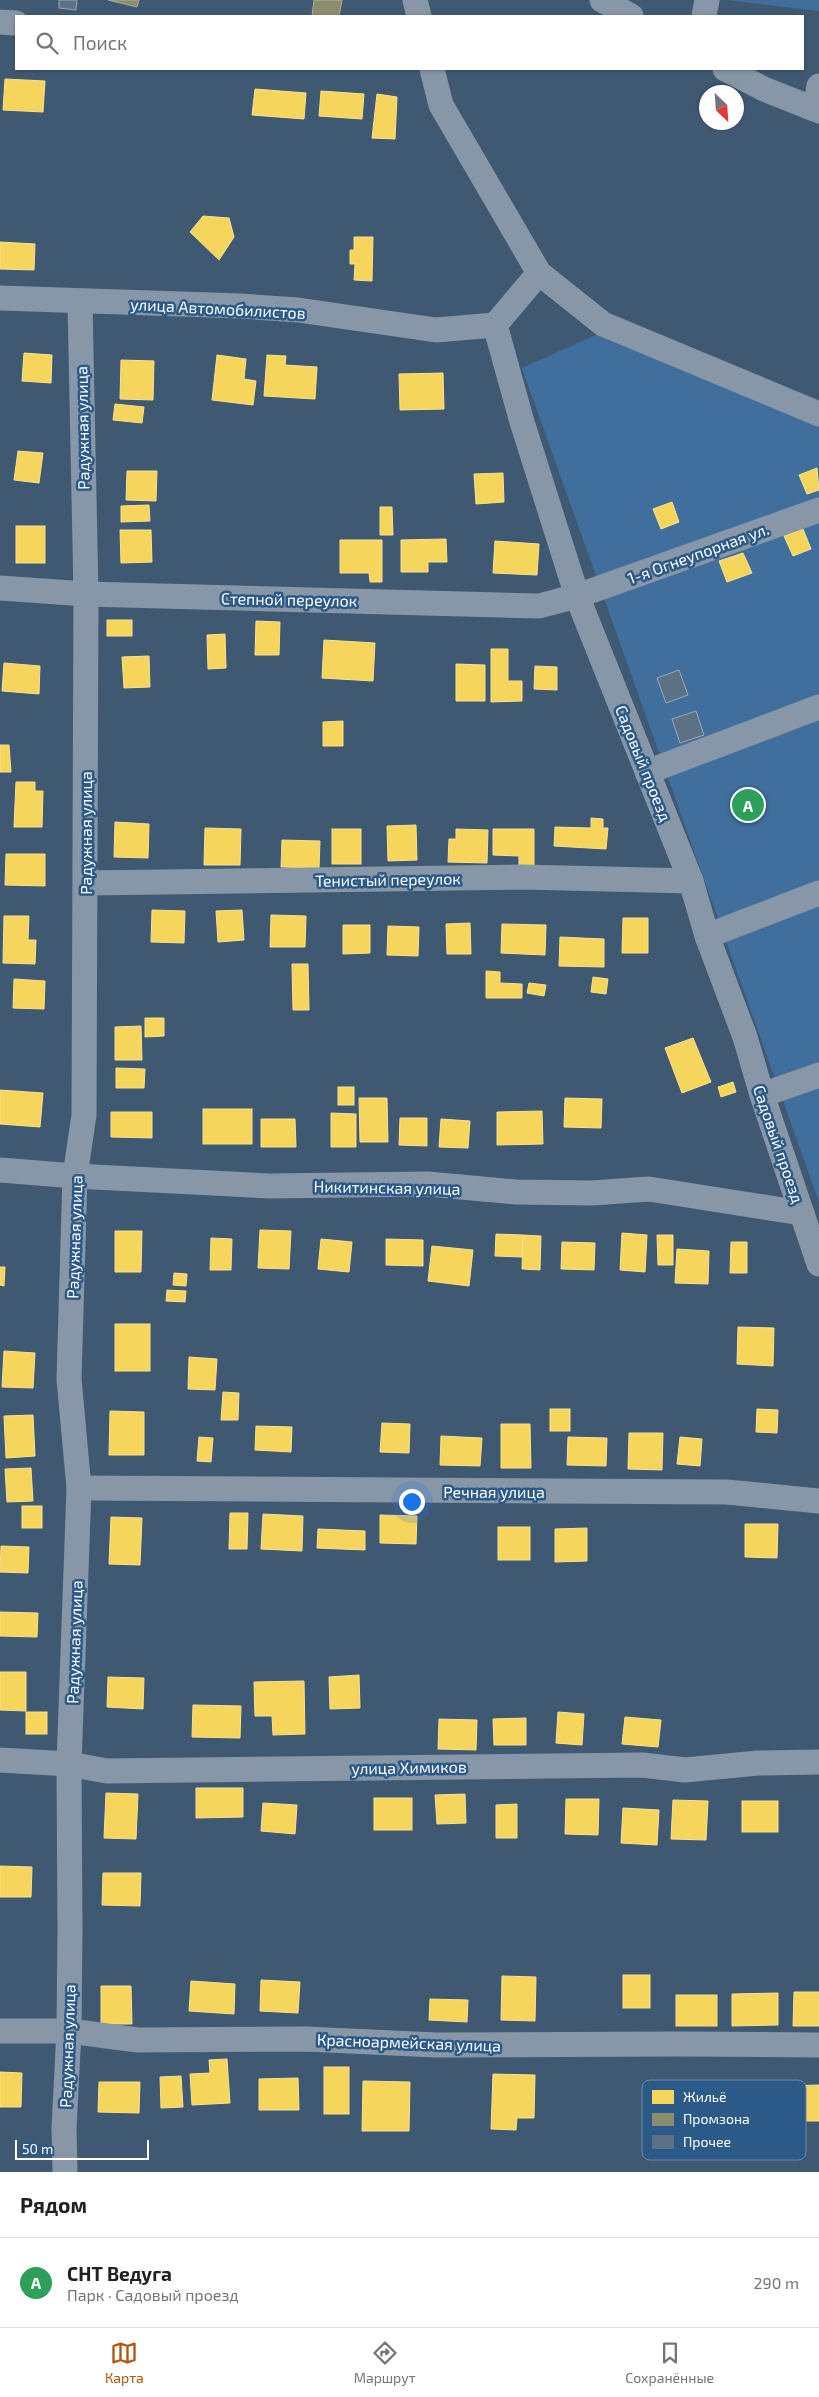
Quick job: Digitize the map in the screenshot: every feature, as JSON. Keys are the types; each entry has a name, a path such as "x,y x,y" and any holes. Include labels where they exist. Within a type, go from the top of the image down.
{"street":[{"path":"415,0 419,15"},
{"path":"602,0 629,15"},
{"path":"704,15 707,0"},
{"path":"0,22 15,23"},
{"path":"432,70 441,105 539,274 603,324 819,414"},
{"path":"727,70 764,89 818,102"},
{"path":"495,325 539,274"},
{"name":"улица Автомобилистов","path":"0,298 241,306 298,310 436,330 461,330 495,325"},
{"name":"Радужная улица","path":"65,2172 64,2128 69,2031 70,1764 79,1488 69,1379 75,1176 84,1115 86,883 86,594 80,302"},
{"name":"Садовый проезд","path":"495,325 577,596 691,881 707,936 745,1037 762,1096 819,1264"},
{"name":"1-я Огнеупорная ул.","path":"577,596 819,510"},
{"name":"Степной переулок","path":"0,588 86,594 539,606 577,596"},
{"path":"647,772 819,707"},
{"name":"Тенистый переулок","path":"86,883 522,877 691,881"},
{"path":"707,936 819,892"},
{"path":"762,1096 819,1075"},
{"name":"Никитинская улица","path":"0,1170 75,1176 269,1186 428,1184 516,1192 592,1193 649,1189 802,1213"},
{"name":"Речная улица","path":"79,1488 727,1492 819,1501"},
{"name":"улица Химиков","path":"0,1760 70,1764 106,1771 632,1765 685,1770 758,1763 819,1762"},
{"name":"Красноармейская улица","path":"0,2031 69,2031 138,2040 306,2039 436,2045 678,2044 819,2046"}],"shaded area":[{"path":"727,0 819,0 819,11"},
{"path":"598,334 819,407 819,1202 522,368"}],"building: Жильё":[{"path":"5,79 45,81 43,112 3,110"},
{"path":"255,89 306,93 304,119 252,115"},
{"path":"321,91 364,94 362,119 319,116"},
{"path":"377,94 397,97 395,139 372,138"},
{"path":"203,216 229,218 234,237 219,260 190,232"},
{"path":"354,237 373,237 372,281 354,280 355,264 350,264 350,250 354,250"},
{"path":"0,242 35,244 34,270 0,269"},
{"path":"24,353 52,355 51,383 22,381"},
{"path":"217,355 246,359 244,379 256,381 253,405 212,400"},
{"path":"267,355 286,356 285,365 317,367 315,399 264,396"},
{"path":"121,360 154,361 153,400 120,399"},
{"path":"443,373 444,409 400,410 399,374"},
{"path":"115,404 144,407 142,423 113,420"},
{"path":"18,451 43,453 39,483 14,480"},
{"path":"817,468 819,490 807,494 799,475"},
{"path":"127,471 157,471 156,501 126,500"},
{"path":"503,473 504,502 476,504 474,474"},
{"path":"672,502 679,522 661,529 653,509"},
{"path":"149,505 150,521 121,522 121,506"},
{"path":"380,507 392,507 393,535 380,535"},
{"path":"16,526 45,526 45,563 16,563"},
{"path":"803,529 811,549 793,556 784,536"},
{"path":"120,530 151,530 152,562 121,563"},
{"path":"446,539 447,562 428,562 428,572 401,572 401,540"},
{"path":"340,540 382,540 382,582 370,582 369,573 340,573"},
{"path":"495,541 539,544 537,575 493,573"},
{"path":"743,553 752,573 727,582 719,561"},
{"path":"107,620 132,620 132,636 107,636"},
{"path":"256,621 280,622 279,655 255,655"},
{"path":"225,634 226,668 208,669 207,635"},
{"path":"324,640 375,643 373,681 322,678"},
{"path":"491,649 508,649 508,681 522,681 522,701 491,702"},
{"path":"149,656 150,687 124,688 122,657"},
{"path":"4,663 40,666 39,694 2,691"},
{"path":"456,664 485,665 485,701 456,701"},
{"path":"535,666 557,667 557,690 534,689"},
{"path":"343,721 343,746 323,746 323,722"},
{"path":"0,745 9,745 11,772 0,772"},
{"path":"16,782 35,782 35,791 43,791 42,827 14,827"},
{"path":"591,818 603,819 603,828 608,828 606,849 554,846 555,827 591,828"},
{"path":"115,822 149,824 148,858 114,857"},
{"path":"416,825 417,860 388,861 387,826"},
{"path":"205,828 241,829 240,865 204,865"},
{"path":"332,829 361,829 361,864 332,864"},
{"path":"456,829 488,830 487,863 448,862 449,839 456,839"},
{"path":"493,829 534,829 534,867 519,867 519,856 493,855"},
{"path":"282,840 320,841 319,868 281,867"},
{"path":"6,854 45,854 45,886 5,885"},
{"path":"152,910 185,911 184,943 151,942"},
{"path":"242,910 244,940 218,942 216,911"},
{"path":"271,915 306,916 305,947 270,947"},
{"path":"4,916 29,916 28,940 36,940 35,964 3,963"},
{"path":"623,918 648,918 648,953 622,953"},
{"path":"470,923 471,954 447,954 446,924"},
{"path":"502,924 546,925 545,955 501,953"},
{"path":"343,925 370,925 370,953 343,954"},
{"path":"388,926 419,927 418,956 387,955"},
{"path":"560,937 604,939 604,967 559,966"},
{"path":"292,964 308,964 309,1010 293,1010"},
{"path":"486,971 500,972 500,983 522,984 522,998 486,998"},
{"path":"593,977 608,979 606,994 591,992"},
{"path":"14,979 45,981 44,1009 13,1008"},
{"path":"529,983 546,985 544,996 527,993"},
{"path":"145,1018 164,1018 164,1036 145,1037"},
{"path":"141,1026 142,1060 115,1060 115,1027"},
{"path":"693,1038 711,1082 682,1093 665,1048"},
{"path":"116,1068 145,1069 144,1088 116,1088"},
{"path":"733,1082 736,1092 721,1097 718,1087"},
{"path":"338,1087 354,1087 354,1105 338,1105"},
{"path":"0,1090 43,1093 40,1127 0,1124"},
{"path":"359,1098 387,1098 388,1142 360,1142"},
{"path":"565,1098 602,1099 601,1128 564,1127"},
{"path":"203,1109 252,1109 252,1144 203,1144"},
{"path":"542,1111 543,1144 497,1145 497,1112"},
{"path":"111,1112 152,1112 152,1138 111,1137"},
{"path":"331,1113 356,1114 356,1147 331,1147"},
{"path":"400,1118 427,1118 427,1146 399,1145"},
{"path":"261,1119 295,1119 296,1147 261,1147"},
{"path":"441,1119 470,1121 468,1148 439,1147"},
{"path":"260,1230 291,1231 289,1269 258,1268"},
{"path":"115,1231 142,1231 141,1272 115,1272"},
{"path":"622,1233 647,1235 645,1272 620,1270"},
{"path":"496,1234 523,1235 522,1257 495,1256"},
{"path":"523,1235 541,1236 540,1270 522,1269"},
{"path":"657,1235 673,1235 673,1265 658,1265"},
{"path":"211,1238 232,1239 231,1270 210,1270"},
{"path":"321,1239 352,1242 349,1272 318,1269"},
{"path":"386,1239 423,1240 423,1266 386,1265"},
{"path":"562,1242 595,1243 594,1270 561,1269"},
{"path":"731,1242 747,1242 747,1273 730,1273"},
{"path":"432,1246 473,1250 469,1286 428,1281"},
{"path":"677,1249 709,1251 708,1284 675,1283"},
{"path":"0,1267 5,1267 4,1286 0,1285"},
{"path":"174,1273 187,1274 186,1286 173,1285"},
{"path":"167,1290 186,1291 185,1302 166,1301"},
{"path":"115,1324 150,1324 150,1371 115,1371"},
{"path":"738,1327 774,1328 773,1366 737,1364"},
{"path":"4,1351 35,1353 33,1388 2,1387"},
{"path":"189,1357 217,1359 215,1390 188,1389"},
{"path":"223,1392 239,1393 238,1420 221,1420"},
{"path":"550,1409 570,1409 570,1431 550,1431"},
{"path":"757,1409 778,1410 777,1433 756,1432"},
{"path":"110,1411 144,1412 144,1455 109,1455"},
{"path":"33,1415 35,1456 6,1458 4,1416"},
{"path":"382,1423 410,1424 409,1453 380,1452"},
{"path":"501,1424 530,1424 531,1468 501,1468"},
{"path":"256,1426 292,1427 291,1452 255,1450"},
{"path":"629,1433 663,1433 662,1470 628,1469"},
{"path":"441,1436 482,1438 480,1466 440,1465"},
{"path":"199,1437 213,1438 211,1462 197,1461"},
{"path":"568,1437 607,1438 606,1466 567,1465"},
{"path":"680,1437 702,1439 700,1466 677,1464"},
{"path":"31,1468 33,1501 7,1502 5,1469"},
{"path":"22,1506 42,1506 42,1528 22,1528"},
{"path":"230,1513 248,1513 247,1549 229,1549"},
{"path":"263,1514 303,1516 302,1551 261,1549"},
{"path":"380,1515 417,1516 416,1544 380,1543"},
{"path":"111,1517 142,1518 140,1565 109,1564"},
{"path":"745,1524 778,1524 777,1558 745,1557"},
{"path":"498,1527 530,1527 530,1560 498,1560"},
{"path":"587,1528 587,1561 555,1562 555,1529"},
{"path":"318,1529 365,1531 365,1550 317,1548"},
{"path":"1,1546 29,1547 28,1573 0,1572"},
{"path":"0,1612 38,1613 37,1637 0,1636"},
{"path":"0,1672 26,1672 26,1711 0,1710"},
{"path":"359,1675 360,1708 330,1709 329,1677"},
{"path":"108,1677 144,1678 143,1709 107,1707"},
{"path":"304,1681 305,1734 273,1735 272,1716 255,1716 254,1682"},
{"path":"193,1705 241,1706 240,1738 192,1737"},
{"path":"26,1712 47,1712 47,1734 26,1734"},
{"path":"558,1712 584,1714 582,1745 556,1743"},
{"path":"625,1717 661,1720 658,1747 622,1744"},
{"path":"526,1718 526,1745 494,1745 493,1719"},
{"path":"439,1719 477,1720 476,1750 438,1749"},
{"path":"196,1788 243,1788 243,1817 196,1818"},
{"path":"106,1793 138,1794 136,1839 104,1838"},
{"path":"465,1794 466,1823 437,1824 435,1795"},
{"path":"374,1798 412,1798 412,1830 374,1830"},
{"path":"566,1799 599,1799 598,1835 565,1834"},
{"path":"673,1800 708,1801 706,1840 671,1839"},
{"path":"742,1801 778,1801 778,1832 742,1832"},
{"path":"263,1803 297,1805 295,1834 261,1831"},
{"path":"517,1804 517,1838 496,1838 496,1805"},
{"path":"623,1808 659,1810 657,1845 621,1843"},
{"path":"0,1866 32,1867 31,1897 0,1897"},
{"path":"103,1873 141,1873 140,1906 102,1905"},
{"path":"623,1975 650,1975 650,2008 623,2008"},
{"path":"502,1976 536,1977 535,2021 501,2020"},
{"path":"261,1980 300,1982 298,2013 260,2011"},
{"path":"191,1981 235,1984 234,2014 189,2011"},
{"path":"101,1986 131,1986 132,2024 101,2024"},
{"path":"794,1992 819,1992 819,2026 793,2026"},
{"path":"778,1993 778,2025 732,2026 732,1994"},
{"path":"676,1995 717,1995 717,2026 676,2026"},
{"path":"430,1999 468,2000 467,2022 429,2020"},
{"path":"227,2059 230,2103 192,2105 190,2074 210,2073 209,2060"},
{"path":"324,2067 349,2067 349,2114 324,2114"},
{"path":"0,2072 22,2073 21,2107 0,2107"},
{"path":"493,2074 535,2075 534,2118 517,2118 516,2130 491,2129"},
{"path":"181,2076 183,2107 161,2108 160,2077"},
{"path":"298,2078 299,2110 259,2110 259,2079"},
{"path":"363,2081 410,2082 409,2131 362,2131"},
{"path":"99,2082 140,2082 139,2113 98,2112"},
{"path":"806,2085 819,2085 819,2121 806,2121"}],"building: Промзона":[{"path":"108,0 139,0 137,7"},
{"path":"314,0 342,0 339,15 312,15"}],"building: Прочее":[{"path":"59,0 77,0 76,10 59,8"},
{"path":"679,670 688,695 666,703 657,678"},
{"path":"696,711 704,735 680,743 672,719"}],"place":[{"name":"СНТ Ведуга","path":"748,805"}]}
